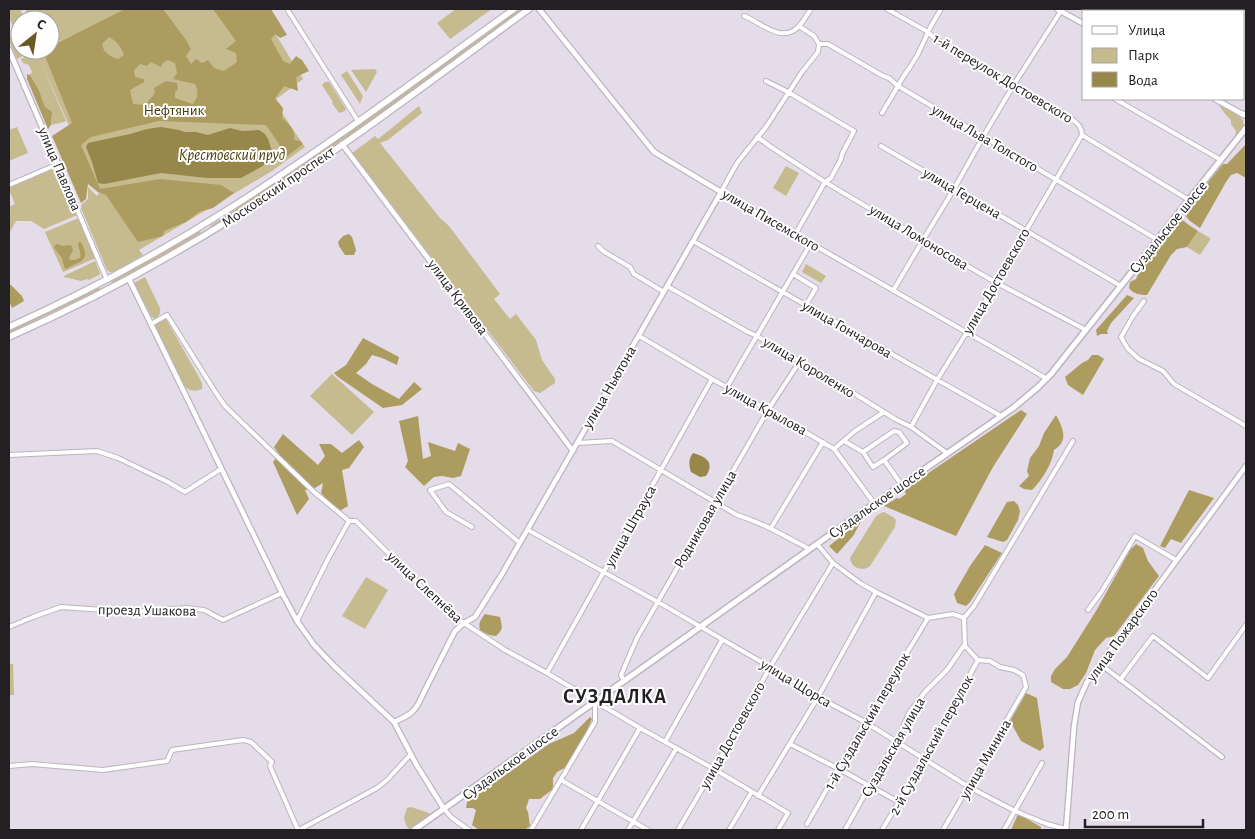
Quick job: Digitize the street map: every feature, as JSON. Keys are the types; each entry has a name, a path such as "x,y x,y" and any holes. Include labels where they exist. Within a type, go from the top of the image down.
{"main road":[{"name":"Московский проспект","path":"9,327 107,280 204,225 358,122 514,9"},
{"name":"Московский проспект","path":"9,337 129,279 208,233 290,181 529,9"},
{"name":"Суздальское шоссе","path":"414,830 901,484 1021,403 1047,379 1246,128"},
{"path":"204,225 208,233"}],"street":[{"path":"287,9 358,122"},
{"name":"улица Писемского","path":"538,9 654,152 1047,379"},
{"path":"744,16 768,29 785,33 799,26 811,9"},
{"name":"1-й переулок Достоевского","path":"887,9 928,32 935,39 1013,86 1073,120 1079,125 1082,135 1189,200"},
{"path":"882,113 902,77 918,54 941,9"},
{"path":"893,291 1059,10 1082,23"},
{"path":"799,26 814,36 819,44"},
{"name":"улица Ньютона","path":"394,722 412,713 419,704 455,631 475,617 528,530 738,163 766,127 788,92 818,52 819,44"},
{"name":"улица Льва Толстого","path":"819,44 828,44 883,76 890,78 898,86 1158,240"},
{"name":"улица Павлова","path":"9,50 111,288"},
{"path":"890,78 902,77"},
{"path":"766,81 854,131 831,178 826,182 796,233"},
{"path":"1117,100 1221,160"},
{"path":"1216,100 1245,115"},
{"name":"улица Достоевского","path":"912,427 937,380 1082,135"},
{"name":"улица Ломоносова","path":"757,137 826,182 922,240 995,282 1086,330"},
{"name":"улица Кривова","path":"342,144 573,450"},
{"name":"улица Герцена","path":"881,146 1121,286"},
{"path":"9,185 58,164"},
{"name":"улица Гончарова","path":"693,241 1002,416"},
{"path":"727,387 811,243"},
{"path":"598,246 630,267 634,274 664,292"},
{"path":"793,274 816,288 806,305"},
{"path":"129,279 282,593 298,621 314,646 394,722 444,809 452,818 469,830"},
{"name":"улица Короленко","path":"667,286 757,336 912,427 947,453"},
{"path":"1144,301 1121,337 1128,350 1139,359 1163,372 1174,384 1246,426"},
{"name":"улица Слепнёва","path":"151,324 167,315 225,406 314,492 349,521 356,521 371,534 442,607 505,650 788,813 778,830"},
{"name":"улица Крылова","path":"639,336 834,449 874,503"},
{"name":"Родниковая улица","path":"624,681 621,675 638,638 768,410 800,361"},
{"name":"улица Штрауса","path":"547,673 712,379"},
{"path":"834,449 855,430 884,412"},
{"path":"899,432 906,425"},
{"path":"862,452 894,431 899,432"},
{"path":"844,440 862,452 873,468 907,444 899,432"},
{"path":"577,443 612,441 737,515 755,520 809,550"},
{"path":"978,660 964,644 964,618 974,606 1073,441"},
{"path":"771,528 823,442"},
{"path":"9,455 97,451 118,458 185,492 221,469"},
{"path":"884,460 901,484"},
{"name":"улица Пожарского","path":"1066,830 1074,726 1078,702 1087,682 1246,466"},
{"path":"472,527 446,512 430,490 449,484 520,543"},
{"path":"298,621 349,521"},
{"name":"улица Щорса","path":"528,530 658,602 818,697 865,722 969,787 1015,811 1066,830"},
{"path":"1088,610 1102,592 1135,536 1176,560"},
{"path":"817,544 833,563 876,592 928,618 952,614 964,618"},
{"name":"улица Достоевского","path":"678,830 714,770 770,667 833,563"},
{"path":"758,796 818,697 876,592"},
{"name":"проезд Ушакова","path":"9,627 33,616 61,607 132,612 186,608 204,610 223,620 282,593"},
{"name":"1-й Суздальский переулок","path":"807,824 865,722 928,618"},
{"path":"1120,680 1153,636 1208,678 1246,625"},
{"path":"665,742 722,640"},
{"name":"Суздальская улица","path":"845,830 884,760 897,742 909,714 925,692 947,670 964,644"},
{"name":"улица Минина","path":"944,830 1026,687 1023,675 990,662 978,660"},
{"name":"2-й Суздальский переулок","path":"882,830 924,760 978,660"},
{"path":"1100,664 1222,757"},
{"path":"531,830 595,722 595,701"},
{"path":"581,830 640,728"},
{"path":"9,766 32,764 103,770 167,761 172,750 243,740 251,742 272,762 270,766 299,830 377,788 411,754"},
{"path":"790,744 899,802"},
{"path":"628,830 676,749"},
{"path":"1004,830 1042,763"},
{"path":"561,780 648,830"},
{"path":"729,830 751,793"}],"green space":[{"path":"9,9 20,9 10,10 10,19"},
{"path":"125,9 163,9 191,49 186,56 191,64 196,59 202,63 208,60 214,68 224,71 237,62 236,53 226,49 236,41 213,9 271,9 287,35 280,38 275,34 271,39 283,61 290,64 296,56 302,60 309,71 296,77 298,91 284,86 275,98 283,108 282,118 293,131 294,140 300,141 303,144 281,161 279,144 266,125 159,121 91,137 81,145 100,189 160,179 221,185 234,193 213,208 199,212 186,222 164,231 163,236 138,242 106,195 98,192 88,184 86,199 81,203 52,136 72,123 47,60 60,60 60,42","holes":["109,37 116,42 124,55 118,59 107,54 102,44","168,60 175,63 177,73 173,79 195,84 197,94 193,104 175,98 175,92 178,89 177,83 166,81 154,88 155,93 145,105 133,104 130,90 144,82 144,79 135,77 134,70 140,64 147,66 151,62 161,67"]},
{"name":"Нефтяник","path":"260,9 303,79 275,100 305,147 272,171 139,250 143,255 110,272 107,270 81,208 82,204 88,199 88,187 97,196 99,193 40,60 60,60 60,10 25,10"},
{"path":"456,9 492,9 450,39 437,23"},
{"path":"520,9 523,9 331,149 252,202 210,226 308,161"},
{"name":"Нефтяник","path":"22,60 40,60 66,121 51,125 52,119 30,75 32,72 29,65 23,63"},
{"path":"375,69 377,72 366,92 351,70"},
{"path":"347,71 363,96 360,104 341,75"},
{"path":"27,74 30,75 39,90 45,107 52,112 51,125 48,129 27,79"},
{"path":"325,82 329,82 346,109 345,111 339,113 332,103 322,85"},
{"path":"1218,104 1243,120 1244,127 1235,139 1236,131 1231,124 1231,120"},
{"path":"419,106 422,113 388,140 380,143 440,218 449,226 500,294 494,299 510,319 516,314 536,340 542,360 555,379 555,383 540,393 534,391 352,153 375,136 378,139"},
{"path":"17,127 28,153 9,161 9,130"},
{"path":"1246,144 1246,178 1237,173 1231,175 1200,228 1183,213 1196,196 1205,189 1223,164 1227,164"},
{"path":"786,166 799,173 786,196 773,188"},
{"path":"56,167 77,215 44,229 31,221 16,221 9,232 9,207 15,204 9,193 9,188"},
{"path":"79,218 96,258 63,272 45,232"},
{"path":"1180,218 1198,231 1187,247 1177,249 1171,255 1147,295 1133,292 1129,288 1130,282 1136,279 1140,270"},
{"path":"200,231 201,233 159,258 111,283 112,281"},
{"path":"1198,231 1210,238 1200,255 1187,247"},
{"path":"349,234 352,237 356,250 354,255 345,255 338,242 343,236"},
{"path":"79,242 81,242 84,249 85,257 66,269 54,247 56,244 63,246 71,245 73,250 69,258 74,260 80,256"},
{"path":"95,261 100,273 99,275 89,280 81,281 64,277 64,276"},
{"path":"806,264 826,276 821,283 802,272"},
{"path":"145,277 160,308 159,314 155,319 151,316 134,283"},
{"path":"9,285 22,296 24,301 12,308 9,301"},
{"path":"99,287 100,290 9,333 9,330"},
{"path":"1127,295 1134,298 1111,323 1107,331 1108,334 1097,336 1096,330"},
{"path":"166,319 200,379 202,389 193,391 185,387 154,325"},
{"path":"363,338 399,357 397,365 372,355 356,373 399,399 414,382 422,389 402,405 383,408 338,377 334,373 346,365"},
{"path":"1092,355 1098,355 1104,359 1083,395 1068,385 1065,377"},
{"path":"332,374 374,412 352,435 310,396"},
{"path":"1021,410 1027,414 993,467 956,536 884,506 897,498 899,499 906,494 904,491 924,476"},
{"path":"1056,415 1062,429 1062,443 1054,450 1049,466 1039,482 1032,490 1024,489 1019,486 1029,476 1027,471 1030,458"},
{"path":"418,416 423,459 431,456 428,442 455,451 458,443 470,449 461,476 453,478 434,477 424,486 405,467 408,461 399,421"},
{"path":"283,434 318,465 325,456 319,444 331,444 342,453 359,440 364,447 349,468 342,470 348,506 338,512 321,493 323,483 315,488 305,490 309,499 297,515 273,462 279,454 274,447"},
{"path":"1189,490 1214,498 1181,543 1171,539 1165,548 1160,546"},
{"path":"1014,501 1020,511 1018,520 1007,540 1003,542 987,537 1007,502"},
{"path":"884,512 896,520 895,527 870,566 864,569 855,567 850,558 876,516"},
{"path":"862,520 853,536 837,554 829,546"},
{"path":"1136,544 1143,548 1148,561 1159,576 1114,636 1106,638 1095,650 1086,673 1078,685 1070,689 1063,689 1051,682 1051,676 1067,657 1096,611 1130,550"},
{"path":"985,545 1002,553 970,602 966,606 957,603 954,594"},
{"path":"366,577 388,590 365,629 342,616"},
{"path":"485,614 500,617 502,627 496,636 480,630 480,621"},
{"path":"9,664 13,664 14,695 9,695"},
{"path":"1026,693 1037,698 1044,747 1040,751 1021,741 1010,721"},
{"path":"590,717 592,719 568,766 557,772 553,778 553,789 540,799 529,799 526,808 530,826 525,830 479,830 472,825 476,810 466,808 467,802 549,744 574,733"},
{"path":"411,807 430,815 409,829 404,818 407,808"},
{"path":"1018,814 1041,827 1041,830 1011,830"}],"water":[{"name":"Крестовский пруд","path":"161,127 208,135 230,128 242,131 259,130 268,139 272,151 271,158 261,167 241,178 207,178 161,173 104,184 98,183 86,147 88,143"},
{"path":"693,453 702,456 708,461 710,467 706,476 700,477 691,472 689,462"}],"district":[{"name":"СУЗДАЛКА","path":"615,696"}]}
